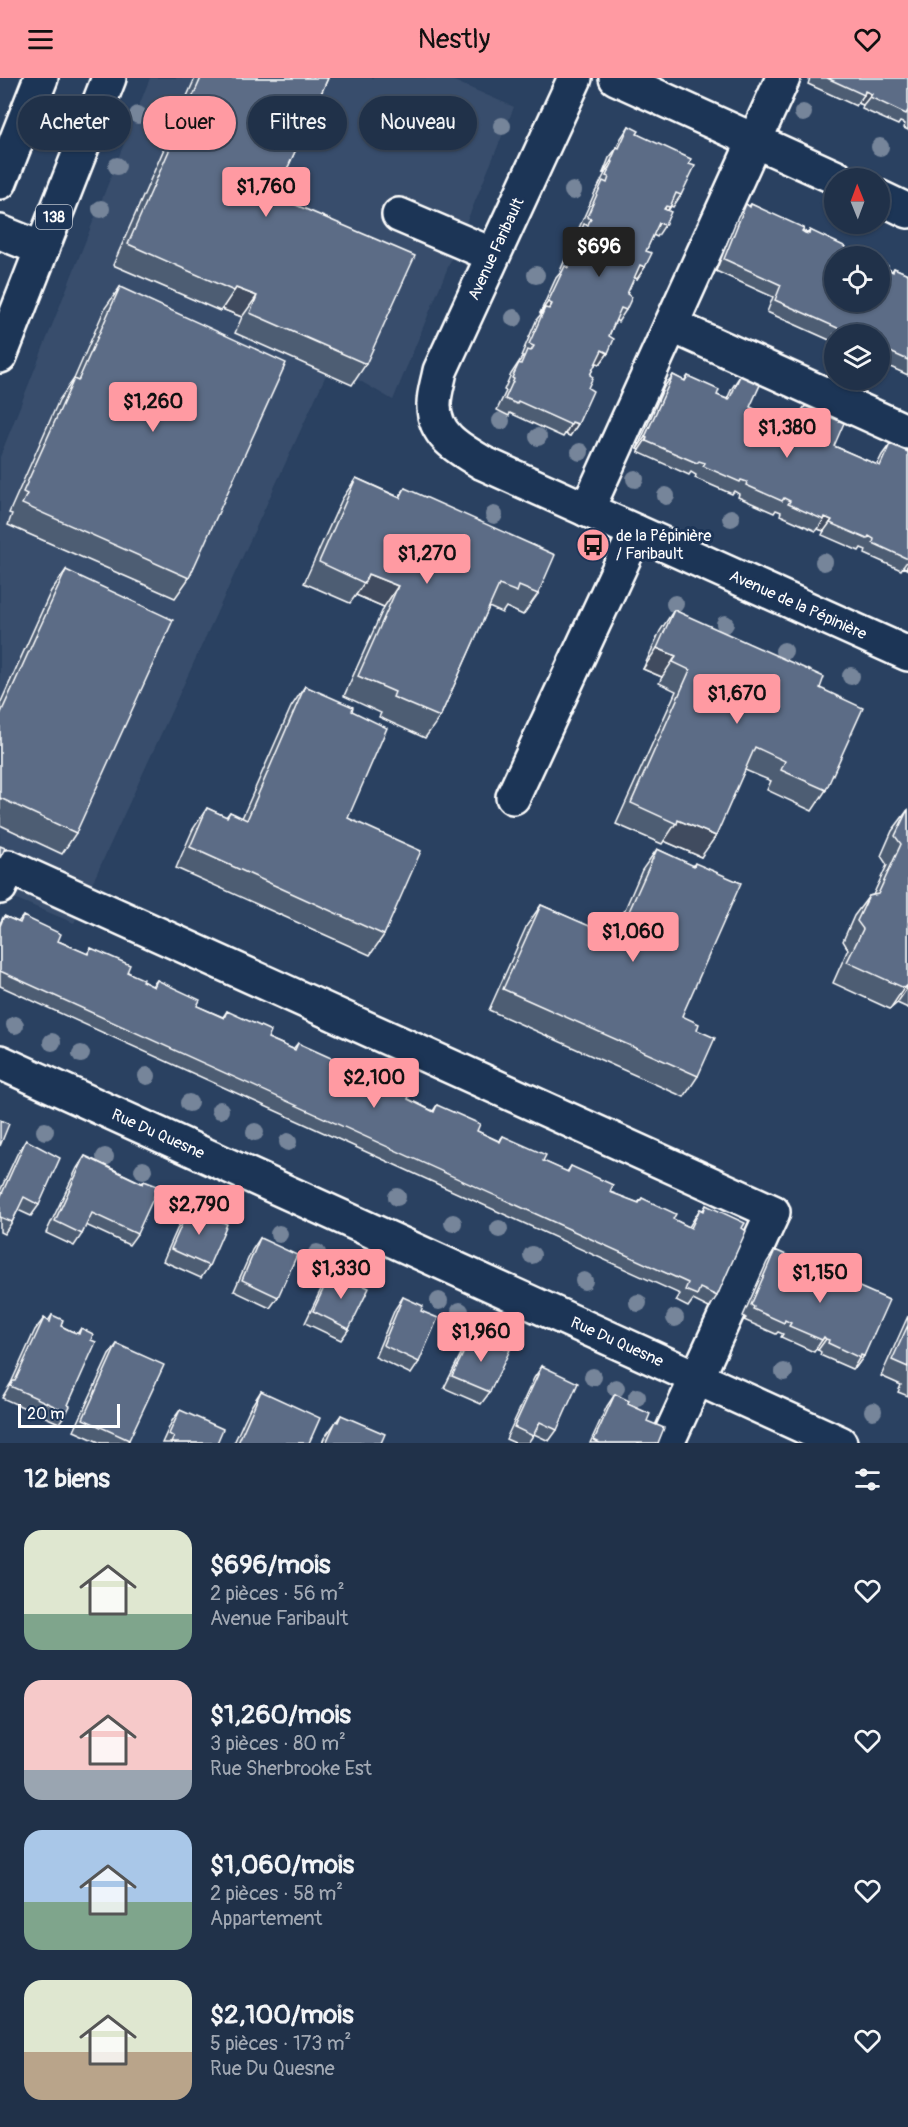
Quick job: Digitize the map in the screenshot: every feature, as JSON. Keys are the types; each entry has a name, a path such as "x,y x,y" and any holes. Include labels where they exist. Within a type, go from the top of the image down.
{"street":[{"path":"0,182 41,78"},
{"name":"138","path":"0,356 109,78"},
{"name":"Avenue Faribault","path":"436,424 434,403 440,371 575,78"},
{"path":"616,78 824,172"},
{"path":"587,510 783,78"},
{"path":"890,202 908,211"},
{"path":"399,215 494,255"},
{"path":"0,232 42,249"},
{"path":"671,325 908,432"},
{"name":"Avenue de la Pépinière","path":"436,424 455,447 483,463 908,654"},
{"path":"513,797 636,532"},
{"path":"0,887 9,867 773,1212 667,1443"},
{"name":"Rue Du Quesne","path":"0,1062 840,1443"}],"shaded area":[{"path":"150,78 447,78 514,107 393,400 331,364 74,923 0,892 0,457 122,150 131,150 131,126"}],"building":[{"path":"201,78 328,78 320,96 248,96 248,150 296,150 275,196 415,256 366,364 250,313 257,296 236,288 234,291 128,244 169,150 236,150 236,96 193,96"},
{"path":"827,78 908,78 908,110 906,114 870,97 872,94 865,91 864,95"},
{"path":"629,126 639,131 637,134 691,159 689,164 695,166 681,195 676,193 670,207 666,206 664,209 671,212 665,225 659,223 646,251 652,253 645,267 640,265 627,294 632,297 626,310 621,308 610,333 609,336 614,339 608,353 602,350 590,375 593,377 588,388 593,391 578,424 572,422 571,425 518,401 517,404 505,399 519,363 521,364 527,350 531,351 534,346 529,344 545,308 549,309 552,304 548,302 565,266 568,268 571,261 568,260 584,224 588,225 591,219 587,217 603,181 607,183 609,177 606,176 613,162 611,161"},
{"path":"746,204 750,207 751,204 804,228 802,231 805,233 809,234 810,230 844,246 824,246 824,312 890,312 890,270 893,272 894,268 908,274 908,360 890,352 890,324 829,324 775,300 781,285 724,259"},
{"path":"120,287 286,363 189,578 22,504 27,494 23,492 74,379 78,381"},
{"path":"673,375 685,381 688,376 719,390 717,395 729,400 740,376 760,385 750,407 795,428 805,406 844,423 834,446 880,466 890,444 908,452 908,559 873,543 874,539 869,536 867,539 830,523 832,520 825,517 824,520 788,504 790,501 784,498 782,501 746,485 747,482 741,480 740,482 703,466 705,463 699,461 697,463 646,441 645,437"},
{"path":"356,478 400,498 405,488 555,555 538,594 519,586 517,592 499,585 440,717 393,697 395,692 358,676 398,586 368,574 364,583 319,562"},
{"path":"66,570 173,620 76,833 0,798 0,715"},
{"path":"674,610 824,677 820,688 863,708 826,790 781,770 785,761 755,747 716,836 678,820 677,824 631,803 690,670 673,662 676,656 657,648"},
{"path":"305,686 353,707 352,711 387,728 348,818 421,851 384,935 190,847 207,808 227,817 230,812 247,820"},
{"path":"908,810 908,985 904,988 847,962 863,929 857,921 869,896 878,894 901,844 895,836"},
{"path":"0,846 5,848 0,858"},
{"path":"657,849 694,866 695,863 741,883 682,1016 699,1024 697,1030 715,1038 698,1076 503,989 541,905 617,938"},
{"path":"4,916 20,923 23,916 61,934 58,941 88,954 91,948 130,965 127,972 154,987 157,980 200,1000 197,1006 224,1018 227,1011 271,1031 268,1038 295,1050 298,1043 342,1063 339,1071 364,1079 367,1074 410,1093 408,1099 434,1112 437,1105 480,1124 477,1131 500,1142 503,1136 546,1155 543,1161 568,1172 571,1166 613,1185 610,1192 639,1203 642,1198 676,1214 673,1219 691,1228 700,1209 704,1211 706,1205 745,1223 742,1228 746,1231 717,1296 700,1288 697,1295 685,1290 688,1283 0,971 0,926"},
{"path":"0,1120 9,1124 0,1146"},
{"path":"26,1140 60,1158 39,1205 24,1197 12,1222 0,1217 0,1198"},
{"path":"85,1156 143,1184 144,1181 157,1186 137,1234 92,1213 82,1234 55,1221"},
{"path":"190,1206 227,1224 209,1266 171,1249"},
{"path":"260,1238 297,1255 278,1297 242,1280"},
{"path":"775,1250 889,1300 864,1356 861,1355 860,1358 828,1343 829,1340 824,1337 822,1340 789,1326 791,1323 785,1320 784,1323 753,1309 751,1305"},
{"path":"332,1271 369,1288 349,1329 313,1311"},
{"path":"403,1297 423,1306 421,1311 438,1318 419,1362 383,1345"},
{"path":"52,1315 63,1320 61,1326 71,1331 79,1334 81,1328 93,1334 91,1340 96,1342 67,1412 10,1386 15,1381 44,1318 50,1322"},
{"path":"908,1325 908,1367 892,1360"},
{"path":"473,1334 510,1350 490,1392 452,1376"},
{"path":"117,1344 164,1365 129,1440 83,1419"},
{"path":"542,1366 578,1383 557,1430 540,1422 533,1436 514,1427"},
{"path":"261,1391 320,1418 309,1443 238,1443"},
{"path":"615,1394 629,1401 628,1404 650,1414 647,1421 664,1428 658,1443 600,1443 594,1440"},
{"path":"180,1410 223,1429 217,1443 171,1443 174,1437 169,1434"},
{"path":"341,1415 385,1434 381,1443 326,1443"}],"place":[{"name":"de la Pépinière / Faribault","path":"593,545"}]}
